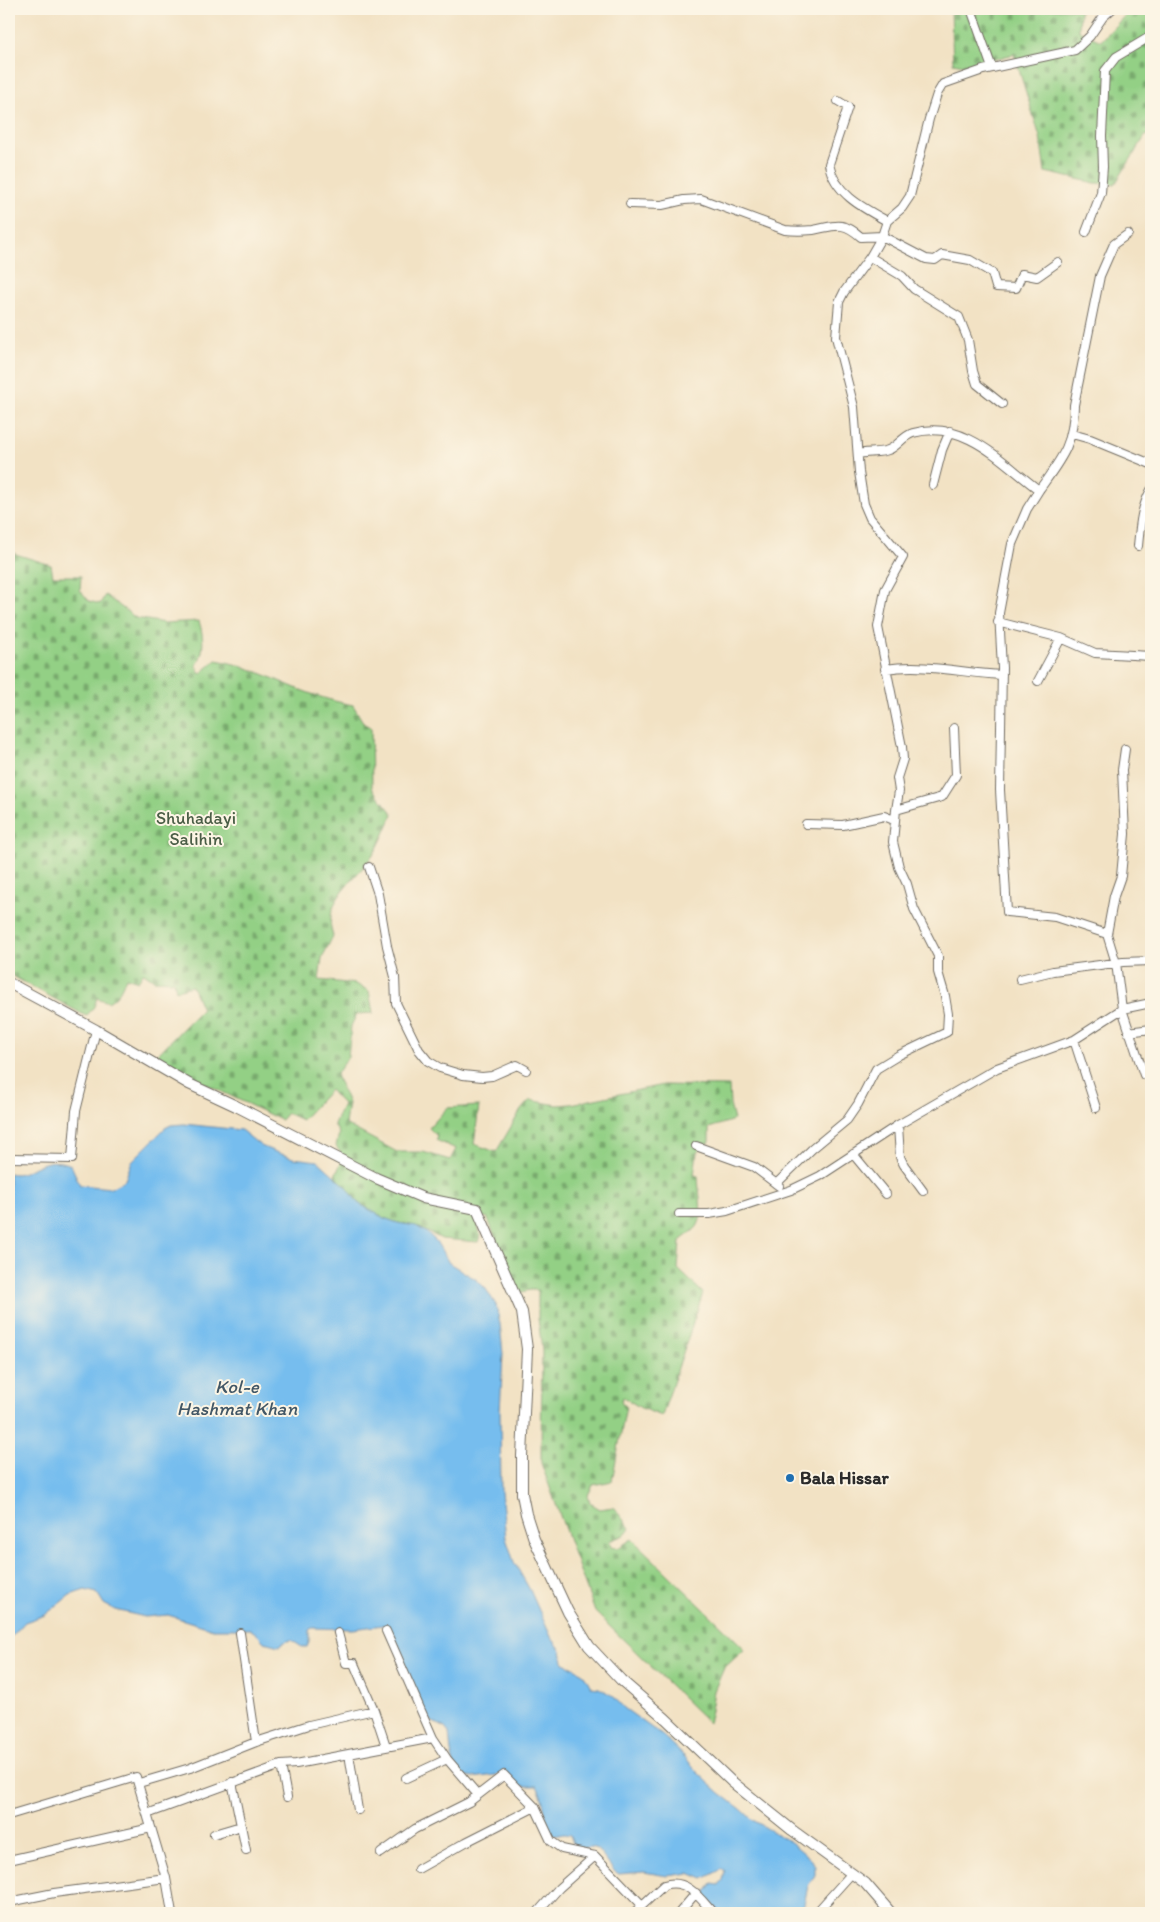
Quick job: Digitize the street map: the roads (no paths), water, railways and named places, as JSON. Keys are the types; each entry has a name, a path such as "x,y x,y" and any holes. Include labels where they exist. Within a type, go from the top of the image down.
{"street":[{"path":"971,9 992,68"},
{"path":"1098,9 1103,17"},
{"path":"776,1184 812,1149 847,1120 858,1104 876,1069 947,1032 946,996 938,972 938,956 914,909 892,842 899,791 897,778 903,759 878,628 885,590 903,557 870,518 864,504 854,407 850,386 838,349 836,328 838,302 870,257 882,236 886,221 902,208 910,196 929,119 937,94 943,84 992,68 1075,50 1090,36 1103,17 1112,9"},
{"path":"1086,232 1101,193 1105,71 1116,57 1151,36"},
{"path":"838,101 848,107 829,164 830,171 843,192 860,206 886,221"},
{"path":"630,204 662,205 684,200 701,199 785,230 799,232 815,230 824,226 839,225 853,229 861,237 882,236 926,259 934,260 942,255 970,260 992,273 996,287 1016,288 1022,274 1037,277 1058,262"},
{"path":"1107,934 1055,917 1007,912 1000,790 1002,675 998,622 1004,575 1012,544 1027,510 1068,447 1072,434 1074,405 1100,276 1114,244 1128,234"},
{"path":"870,257 902,276 914,289 959,317 968,340 976,384 1002,404"},
{"path":"858,454 889,450 910,434 932,429 950,431 966,437 1001,458 1008,466 1039,490"},
{"path":"933,485 942,450 950,431"},
{"path":"1072,434 1090,439 1151,464"},
{"path":"1138,546 1144,502 1151,490"},
{"path":"998,622 1061,638 1095,653 1151,656"},
{"path":"1038,681 1061,638"},
{"path":"885,669 949,668 1002,675"},
{"path":"896,810 942,797 956,775 954,728"},
{"path":"1125,749 1122,770 1125,834 1121,876 1114,896 1107,934 1116,963 1122,1009 1128,1032 1137,1050 1144,1075"},
{"path":"806,824 842,825 884,816 894,820"},
{"path":"369,867 378,894 387,946 396,977 396,1003 419,1050 428,1061 440,1068 463,1075 492,1076 517,1065 526,1070"},
{"path":"1020,979 1116,963 1151,961"},
{"path":"9,983 96,1030 189,1084 376,1178 423,1198 477,1209 522,1312 527,1349 522,1494 534,1539 568,1612 589,1646 621,1680 666,1719 731,1781 792,1830 865,1883 892,1913"},
{"path":"679,1214 709,1214 727,1211 788,1191 820,1176 898,1125 996,1068 1074,1040 1122,1009 1151,1004"},
{"path":"1128,1032 1151,1029"},
{"path":"9,1158 72,1159 76,1111 96,1030"},
{"path":"1074,1040 1096,1108"},
{"path":"898,1125 900,1156 904,1165 923,1191"},
{"path":"696,1146 754,1167 788,1191"},
{"path":"853,1154 886,1194"},
{"path":"386,1631 434,1738 447,1759 478,1795"},
{"path":"240,1633 256,1742"},
{"path":"338,1633 346,1663 354,1663 374,1710 386,1746"},
{"path":"139,1783 190,1768 256,1742 309,1725 374,1710"},
{"path":"147,1814 281,1765 296,1764 434,1738"},
{"path":"349,1754 358,1810"},
{"path":"406,1778 447,1759"},
{"path":"281,1765 287,1797"},
{"path":"381,1853 415,1829 469,1802 504,1775 534,1807 551,1841 562,1849 594,1856 642,1905"},
{"path":"9,1815 136,1777 166,1878 172,1913"},
{"path":"232,1782 246,1850"},
{"path":"418,1869 534,1807"},
{"path":"214,1834 241,1826"},
{"path":"9,1860 151,1828"},
{"path":"537,1913 559,1888 594,1856"},
{"path":"816,1913 852,1873"},
{"path":"9,1902 54,1893 166,1878"},
{"path":"634,1913 664,1885 670,1883 682,1884 696,1893 713,1913"},
{"path":"679,1913 696,1893"}],"water":[{"name":"Kol-e Hashmat Khan","path":"184,1124 241,1130 261,1146 273,1151 293,1158 318,1161 347,1187 358,1203 384,1218 416,1226 426,1232 436,1241 449,1263 477,1280 486,1289 496,1305 503,1354 500,1411 501,1492 506,1538 514,1562 530,1590 551,1637 561,1650 563,1662 583,1673 591,1687 599,1688 613,1696 624,1708 663,1736 686,1758 696,1771 753,1820 792,1843 812,1860 815,1866 815,1875 808,1886 804,1904 798,1913 719,1913 707,1898 706,1892 712,1884 719,1885 723,1880 725,1871 722,1869 703,1879 689,1873 667,1876 644,1872 619,1874 614,1871 597,1849 591,1847 575,1849 570,1835 553,1836 537,1786 519,1786 504,1774 472,1778 463,1775 454,1765 449,1733 445,1728 431,1721 413,1693 400,1652 388,1629 383,1625 353,1629 312,1628 309,1630 307,1647 302,1647 291,1640 279,1646 264,1642 250,1629 213,1629 168,1615 145,1617 115,1610 104,1604 97,1593 85,1590 70,1595 45,1615 25,1622 9,1639 9,1173 23,1172 43,1163 60,1162 71,1165 80,1185 111,1188 125,1180 132,1161 165,1128 171,1125"}],"place":[{"name":"Bala Hissar","path":"790,1478"}],"park label":[{"name":"Shuhadayi Salihin","path":"196,828"}]}
